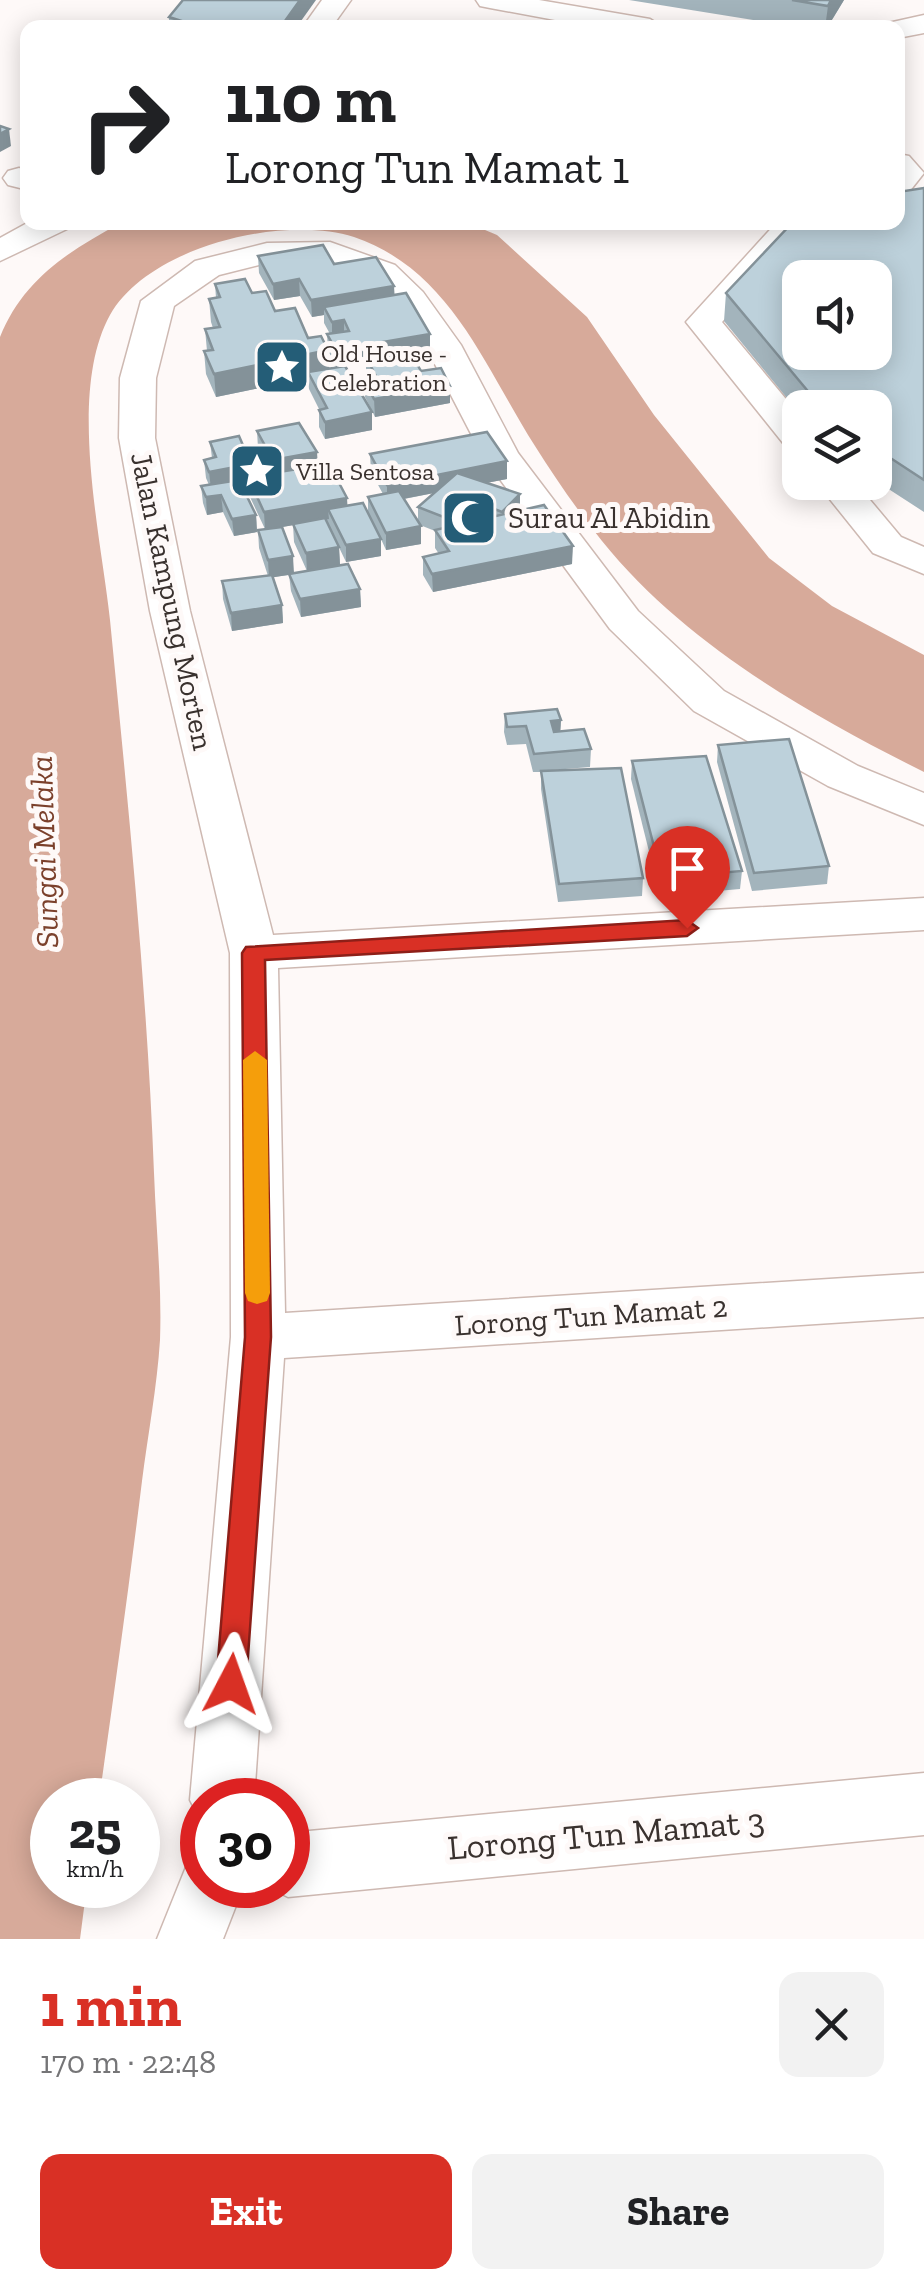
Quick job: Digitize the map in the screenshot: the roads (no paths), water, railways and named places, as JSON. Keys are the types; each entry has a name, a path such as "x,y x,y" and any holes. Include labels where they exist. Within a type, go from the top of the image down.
{"street":[{"path":"490,0 604,20"},
{"path":"0,251 41,230"},
{"path":"782,418 703,322 789,230"},
{"name":"Jalan Kampung Morten","path":"224,1778 258,1337 254,953 170,610 137,438 138,378 158,301 206,268 267,253 330,252 383,272 411,300 443,345 501,455 624,620 709,702 842,776 924,810"},
{"path":"851,500 887,545 924,562"},
{"path":"254,953 924,914"},
{"name":"Lorong Tun Mamat 2","path":"258,1337 924,1295"},
{"name":"Lorong Tun Mamat 3","path":"310,1863 924,1804"},
{"path":"190,1939 202,1908"}],"water":[{"name":"Sungai Melaka","path":"109,230 291,230 220,242 185,254 154,271 128,291 110,315 97,347 91,384 90,465 110,620 142,965 160,1340 102,1778 30,1778 30,1908 84,1908 80,1939 0,1939 0,337 21,299 65,256"},
{"path":"291,230 485,230 497,235 587,317 654,415 769,558 832,606 924,655 924,772 793,701 671,612 602,541 535,446 481,354 441,297 388,252 354,237"}],"place":[{"name":"Old House - Celebration","path":"282,367"},
{"name":"Villa Sentosa","path":"257,471"},
{"name":"Surau Al Abidin","path":"469,518"}]}
